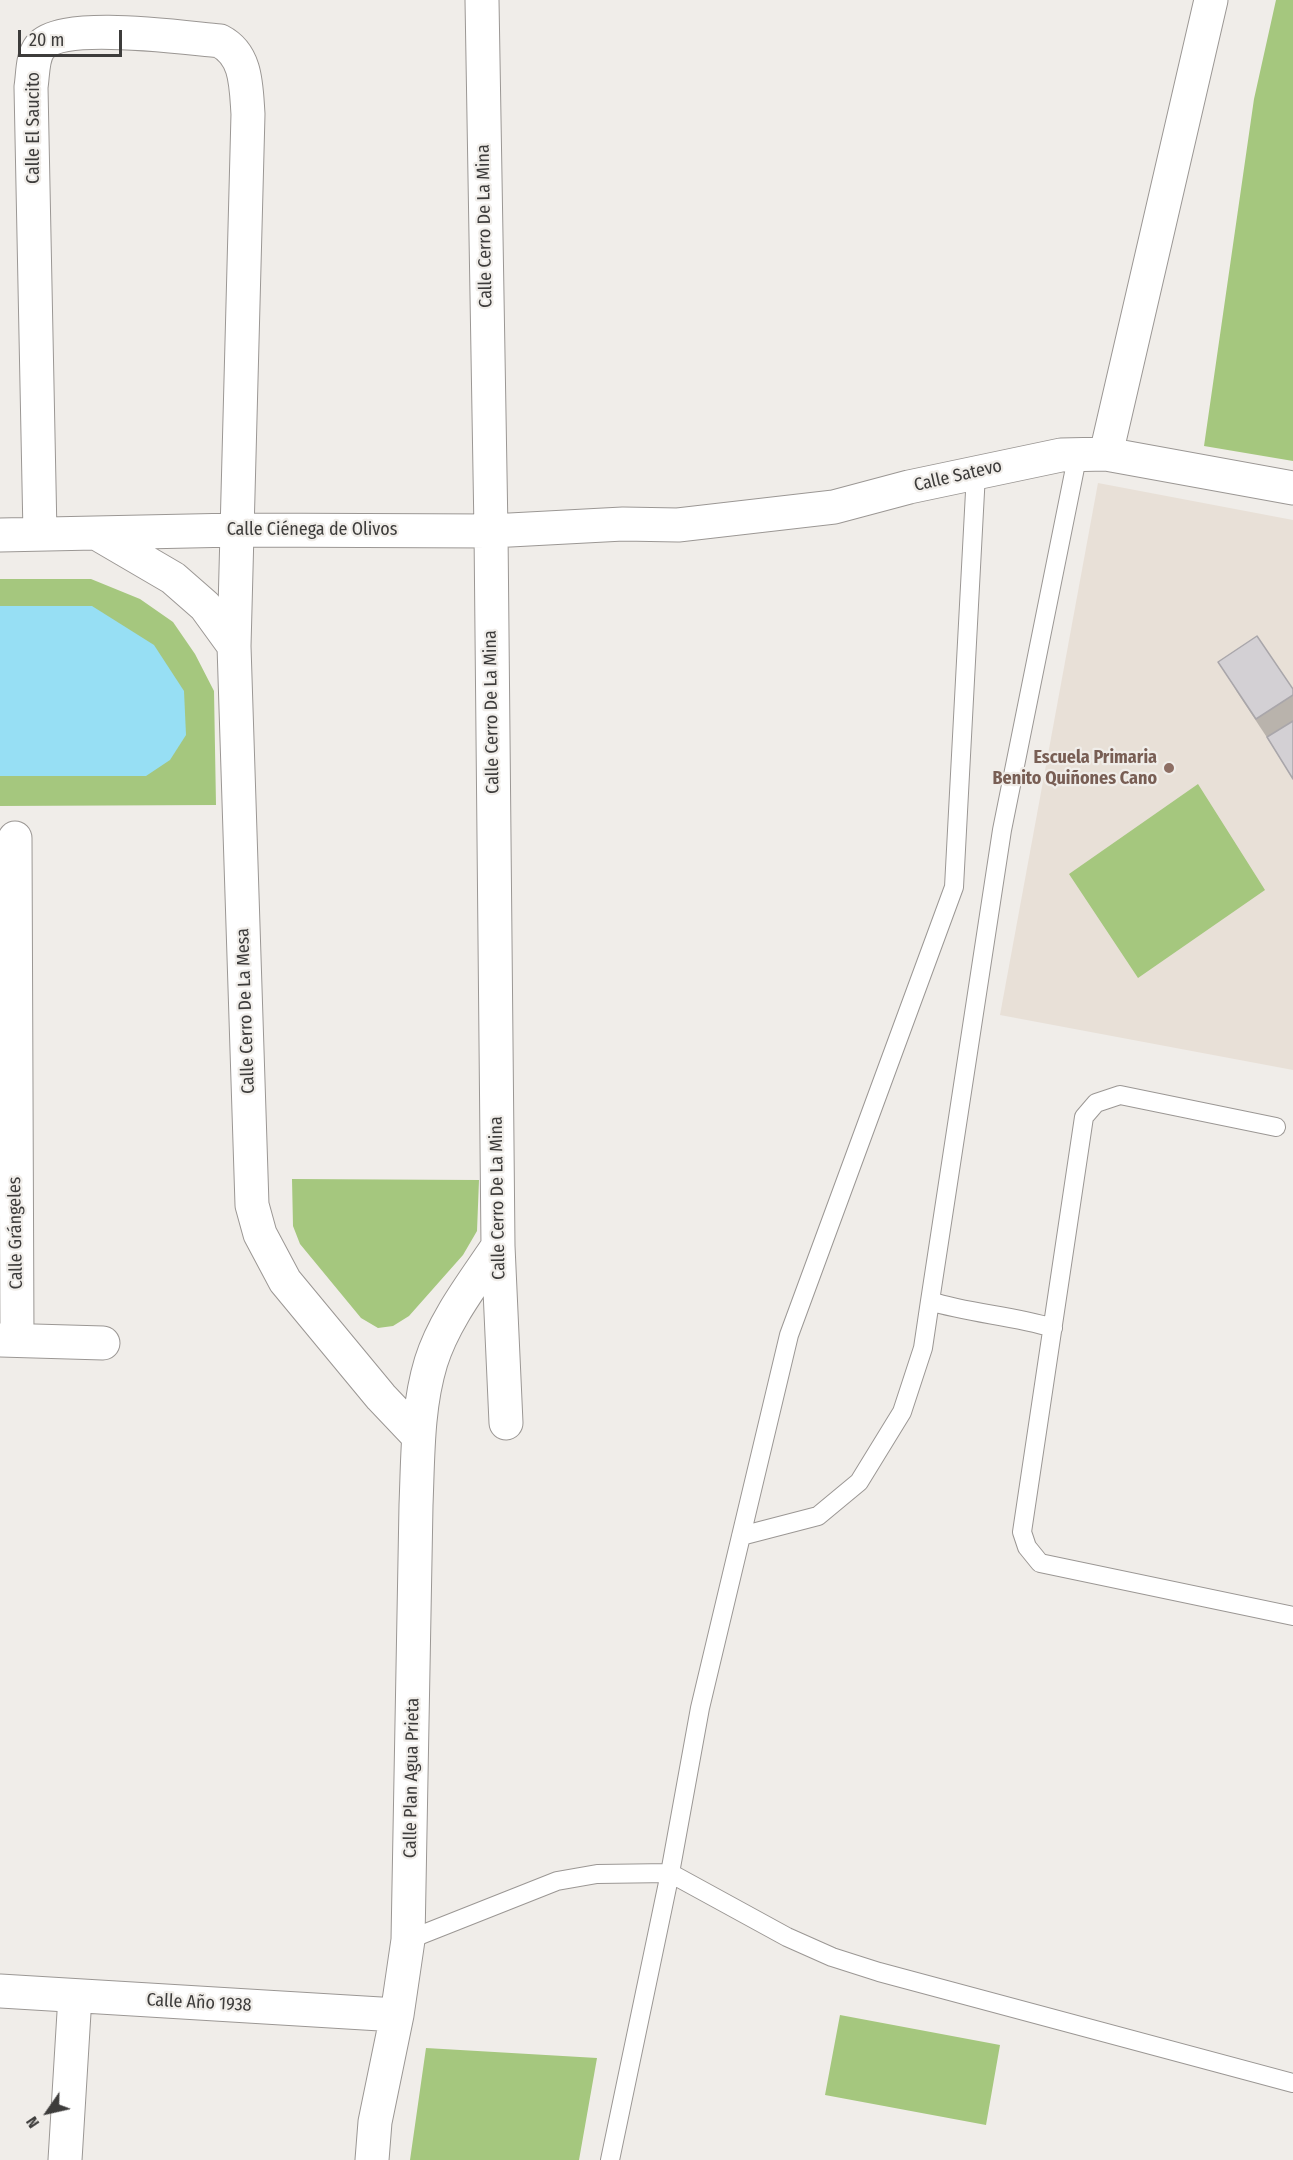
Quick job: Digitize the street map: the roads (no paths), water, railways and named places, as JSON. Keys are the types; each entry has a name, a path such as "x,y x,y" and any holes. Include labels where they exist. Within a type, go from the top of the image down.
{"street":[{"name":"Calle Cerro De La Mina","path":"482,0 491,531 498,1246 506,1423"},
{"path":"1092,454 1211,0"},
{"name":"Calle El Saucito","path":"40,534 31,87 39,48 50,39 86,32 220,41 230,46 243,68 248,146 237,530"},
{"name":"Calle Satevo","path":"623,524 678,525 834,507 1060,454 1092,454 1293,488"},
{"name":"Calle Ciénega de Olivos","path":"0,535 237,530 491,531 623,524"},
{"name":"Calle Cerro De La Mesa","path":"237,530 234,645 252,1205 260,1234 285,1281 381,1397 418,1436"},
{"path":"96,533 173,579 205,606 234,645"},
{"name":"Calle Grángeles","path":"9,1340 15,838"},
{"name":"Calle Plan Agua Prieta","path":"372,2160 375,2122 397,2014 408,1940 418,1436 424,1393 432,1361 446,1328 498,1246"},
{"path":"9,1340 103,1342"},
{"name":"Calle Año 1938","path":"0,1991 397,2014"},
{"path":"65,2160 75,1996"}],"lane":[{"path":"741,1536 818,1516 859,1482 902,1412 923,1348 1002,830 1092,454"},
{"path":"610,2160 670,1873 700,1708 789,1335 954,887 976,473"},
{"path":"1276,1127 1120,1095 1096,1103 1084,1117 1022,1532 1026,1547 1040,1563 1293,1616"},
{"path":"930,1301 953,1309 1023,1318 1053,1328"},
{"path":"408,1940 557,1881 597,1874 642,1871 670,1873 767,1926 832,1957 1173,2053 1293,2083"}],"water":[{"path":"0,606 92,606 154,645 184,691 186,735 170,760 146,776 0,776"}],"place":[{"name":"Escuela Primaria Benito Quiñones Cano","path":"1169,768"}]}
